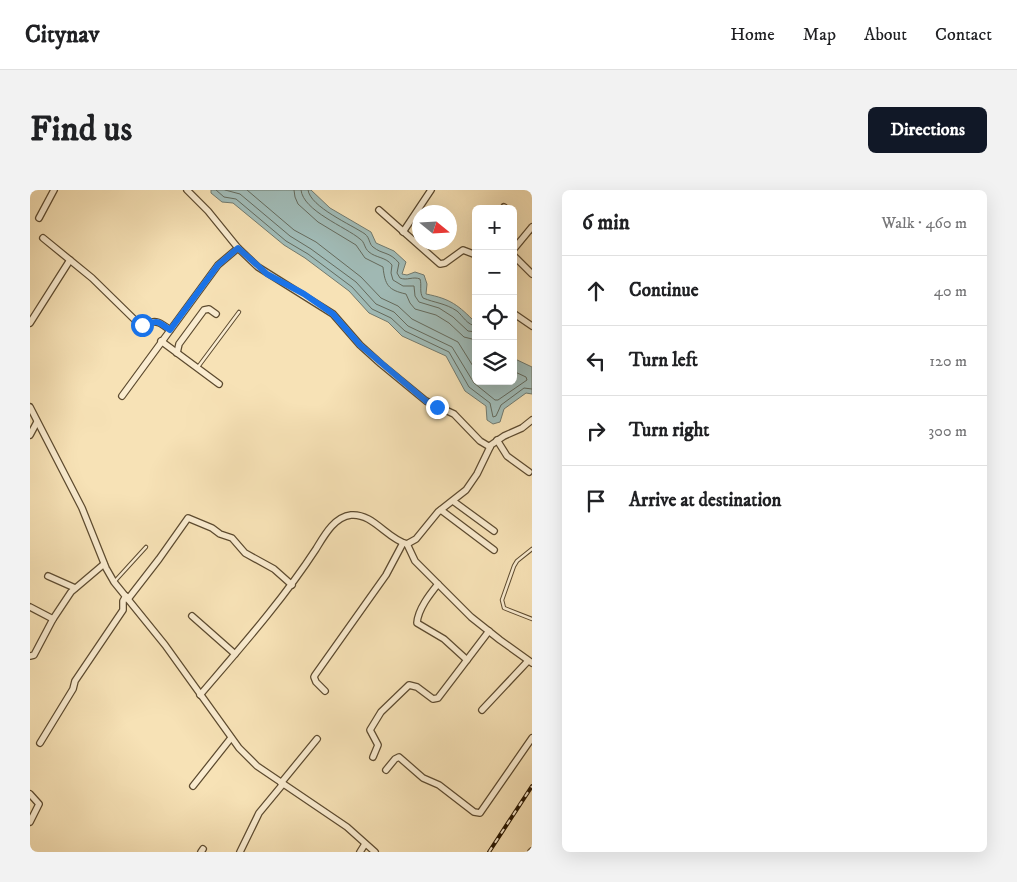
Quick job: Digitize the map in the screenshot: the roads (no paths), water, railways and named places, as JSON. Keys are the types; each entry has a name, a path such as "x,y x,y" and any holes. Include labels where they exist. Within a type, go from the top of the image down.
{"street":[{"path":"39,218 54,190"},
{"path":"187,190 208,211 238,248 267,274 304,294 333,314 374,358 426,401 454,414 480,440 490,447"},
{"path":"403,232 431,190"},
{"path":"379,210 440,264 445,263 463,250 472,252"},
{"path":"517,245 532,228"},
{"path":"44,238 92,278 138,322 146,324 158,321 170,330"},
{"path":"122,396 218,265 238,248"},
{"path":"517,259 532,274"},
{"path":"30,323 70,260"},
{"path":"177,353 180,344 204,310 209,309 216,314"},
{"path":"517,316 532,326"},
{"path":"161,341 219,384"},
{"path":"30,407 82,508 104,564 114,582 165,645 231,738 248,758 282,784 347,827 375,852"},
{"path":"325,691 316,682 315,675 386,575 405,544 416,539 440,510 466,490 474,480 490,447 497,440 522,428 532,420"},
{"path":"30,434 37,422"},
{"path":"497,440 507,456 529,472"},
{"path":"453,501 494,531"},
{"path":"440,510 494,550"},
{"path":"200,695 292,585 331,527 341,518 350,515 365,518 376,524 398,542 405,544 415,561 438,584 489,631 530,662 482,710"},
{"path":"40,743 73,689 75,681 123,610 123,601 170,545 188,518 232,538 245,553 276,570 292,585"},
{"path":"30,656 34,655 53,619 75,588 104,564"},
{"path":"48,576 75,588"},
{"path":"438,584 426,600 418,616 417,623 444,639 467,660"},
{"path":"30,608 53,619"},
{"path":"192,616 235,654"},
{"path":"373,757 378,745 370,730 384,709 408,686 417,688 433,699 438,698 489,631"},
{"path":"193,786 231,738"},
{"path":"386,770 398,757 423,778 439,784 474,812 480,813 532,738"},
{"path":"240,852 259,813 317,739"},
{"path":"30,794 39,804 30,822"},
{"path":"360,852 365,844"}],"lane":[{"path":"197,368 239,312"},
{"path":"114,582 146,547"},
{"path":"532,549 517,561 502,600 504,608 532,619"}],"water":[{"path":"211,190 311,190 330,208 371,232 376,243 394,251 406,262 402,274 407,275 415,272 424,275 427,284 426,294 442,298 454,304 472,319 472,385 517,385 517,360 532,367 532,394 526,393 504,409 500,422 493,424 487,420 486,406 465,391 446,356 402,336 388,322 369,313 349,291 305,258 284,245 233,203 222,202 211,193"}],"railway":[{"path":"489,852 532,786"}]}
